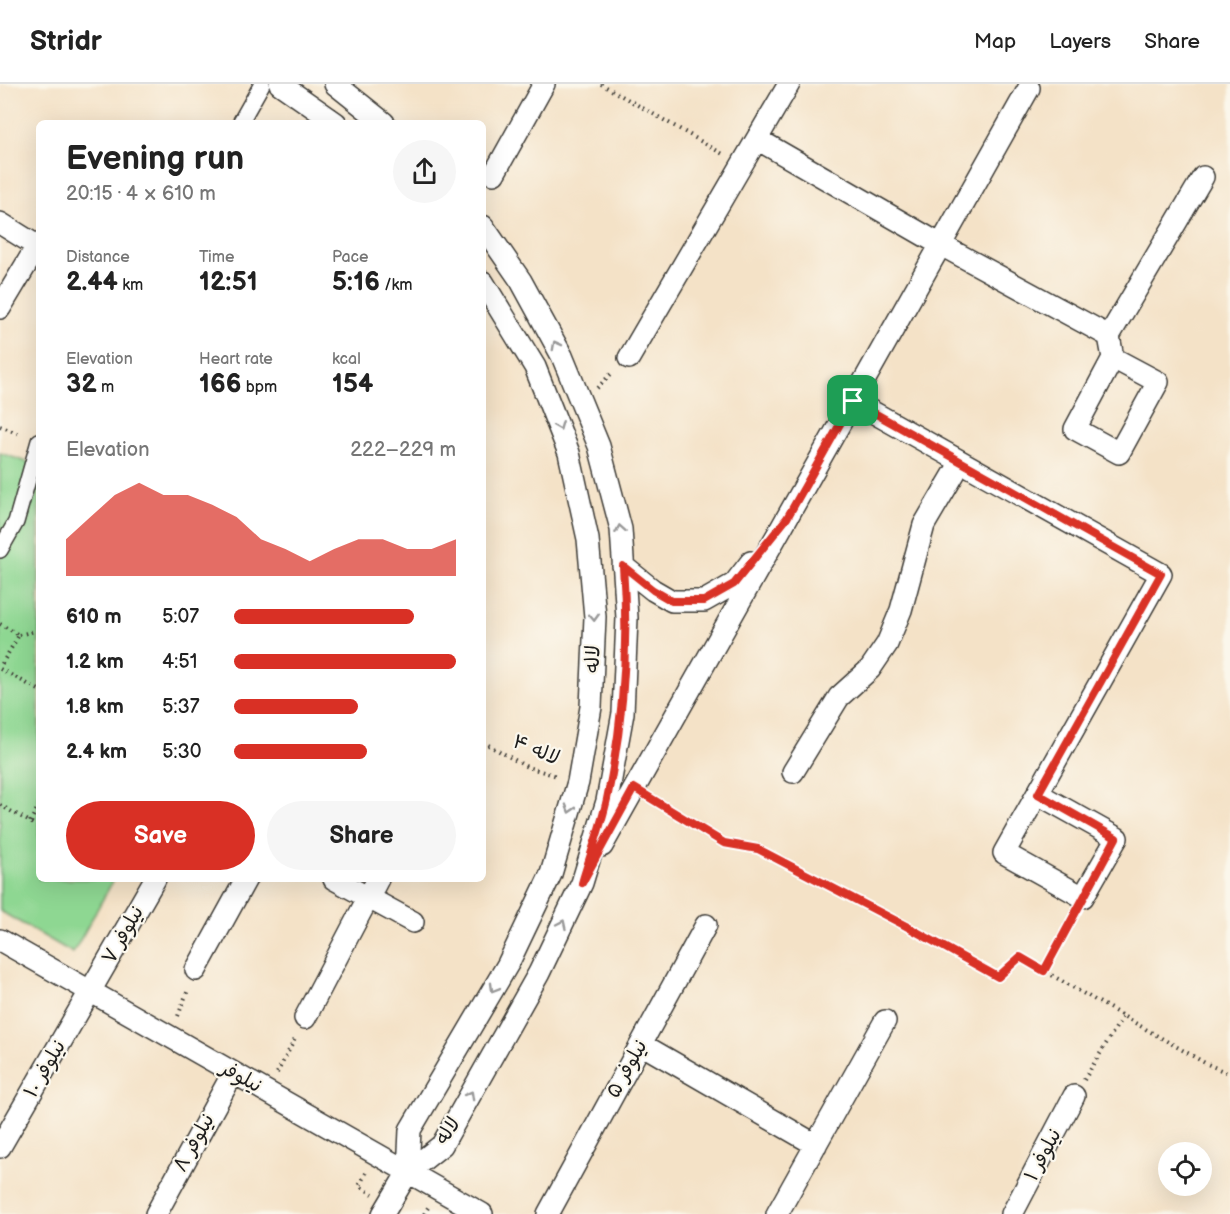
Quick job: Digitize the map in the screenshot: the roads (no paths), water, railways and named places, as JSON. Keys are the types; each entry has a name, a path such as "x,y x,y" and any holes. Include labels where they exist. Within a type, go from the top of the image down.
{"street":[{"path":"242,120 262,84"},
{"path":"280,84 332,120"},
{"path":"335,84 380,120"},
{"path":"494,174 544,84"},
{"path":"629,358 789,84"},
{"path":"582,883 1029,88"},
{"path":"757,139 1109,336"},
{"path":"1113,358 1109,336 1203,177"},
{"path":"0,223 36,243"},
{"name":"لاله","path":"408,1172 442,1145 538,973 582,883 607,801 623,713 627,618 621,529 599,446 562,356 521,281 486,230"},
{"path":"0,308 36,247"},
{"name":"لاله","path":"408,1172 410,1130 512,954 550,874 578,782 591,707 595,617 588,539 569,453 535,368 486,287"},
{"path":"853,401 1161,574 1004,853 1083,897 1116,838 1038,794"},
{"path":"0,550 16,522 36,452"},
{"path":"794,772 839,697 870,669 887,644 901,610 924,525 961,462"},
{"path":"623,566 646,585 672,601 704,601 734,584 787,518"},
{"name":"نیلوفر ۷","path":"90,992 153,882"},
{"path":"196,970 244,882"},
{"path":"347,882 373,888 413,922"},
{"path":"305,1018 373,888"},
{"name":"نیلوفر ۵","path":"548,1214 706,925"},
{"name":"نیلوفر","path":"0,940 482,1214"},
{"name":"نیلوفر ۱۰","path":"0,1147 90,992"},
{"path":"777,1214 885,1021"},
{"path":"641,1044 816,1145"},
{"name":"نیلوفر ۸","path":"156,1214 233,1073"},
{"name":"نیلوفر ۱","path":"1012,1214 1074,1096"},
{"path":"383,1214 408,1172"}]}
